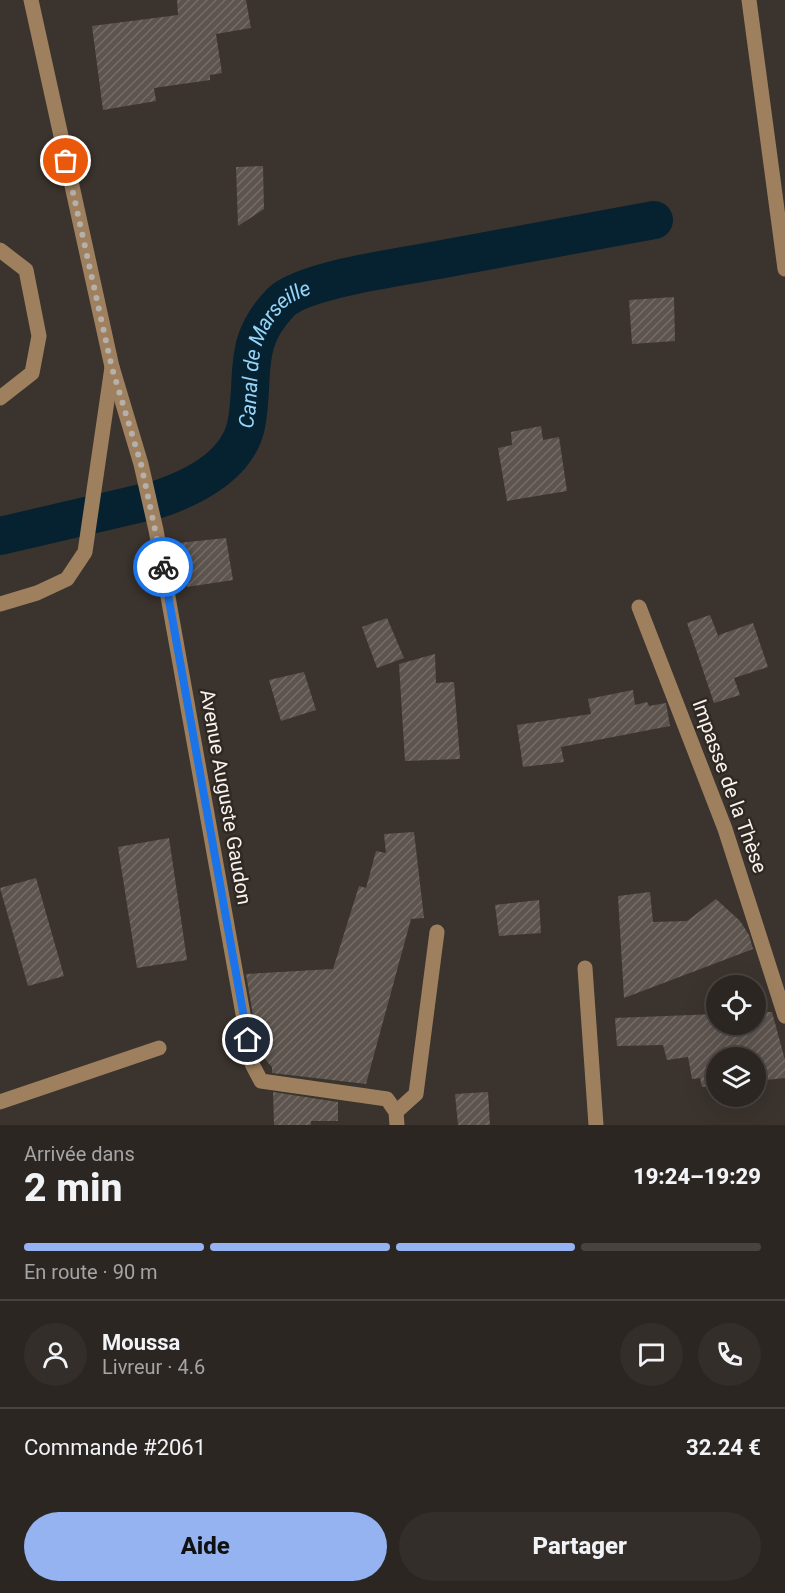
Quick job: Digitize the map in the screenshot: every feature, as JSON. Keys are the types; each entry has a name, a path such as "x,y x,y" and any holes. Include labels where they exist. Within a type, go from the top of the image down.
{"street":[{"name":"Avenue Auguste Gaudon","path":"31,0 112,368 141,464 156,530 252,1064 261,1081 387,1099 397,1118"},
{"path":"749,0 785,269"},
{"path":"0,250 26,270 39,336 32,373 0,398"},
{"path":"0,604 37,593 67,579 85,552 112,368"},
{"name":"Impasse de la Thèse","path":"639,607 725,829 785,1016"},
{"path":"397,1118 416,1094 437,932"},
{"path":"585,968 596,1125"},
{"path":"0,1102 159,1048"}],"building":[{"path":"177,0 246,0 251,28 216,34 222,73 210,75 210,80 154,88 156,101 103,110 92,26 178,15"},
{"path":"263,166 264,209 238,226 236,167"},
{"path":"674,297 675,341 632,344 629,300"},
{"path":"541,426 543,440 559,437 567,491 507,501 498,448 512,445 511,432"},
{"path":"226,538 233,580 176,587 169,544"},
{"path":"710,615 719,638 719,635 753,623 768,667 734,678 740,695 714,703 687,623"},
{"path":"387,618 404,658 377,668 362,627"},
{"path":"435,654 436,683 454,682 460,759 405,761 399,664"},
{"path":"304,672 316,710 281,721 269,680"},
{"path":"633,690 635,705 647,702 649,706 666,703 670,726 561,747 564,762 523,767 517,725 591,714 588,699"},
{"path":"414,832 424,918 411,919 366,1084 272,1073 272,1067 263,1057 258,1045 246,974 333,969 359,886 366,888 376,851 386,853 384,834"},
{"path":"169,838 187,960 137,968 118,847"},
{"path":"36,878 64,976 28,986 0,888"},
{"path":"650,892 653,922 687,921 716,899 740,921 749,935 753,949 624,998 618,896"},
{"path":"539,900 541,933 499,936 495,905"},
{"path":"766,1012 772,1012 785,1060 785,1078 766,1080 766,1047 706,1047 706,1086 702,1087 700,1078 692,1079 688,1057 667,1060 663,1045 617,1046 615,1018 706,1014 706,1035 766,1035"},
{"path":"273,1092 338,1102 338,1121 311,1121 311,1125 274,1125"},
{"path":"488,1092 490,1125 458,1125 455,1094"}],"waterway":[{"name":"Canal de Marseille","path":"0,536 159,499 186,488 212,473 234,452 246,426 252,361 260,332 268,317 281,302 293,294 333,280 654,220"}],"way so far":[{"path":"66,161 112,368 141,464 163,567"}],"route":[{"path":"163,567 248,1040"}]}
